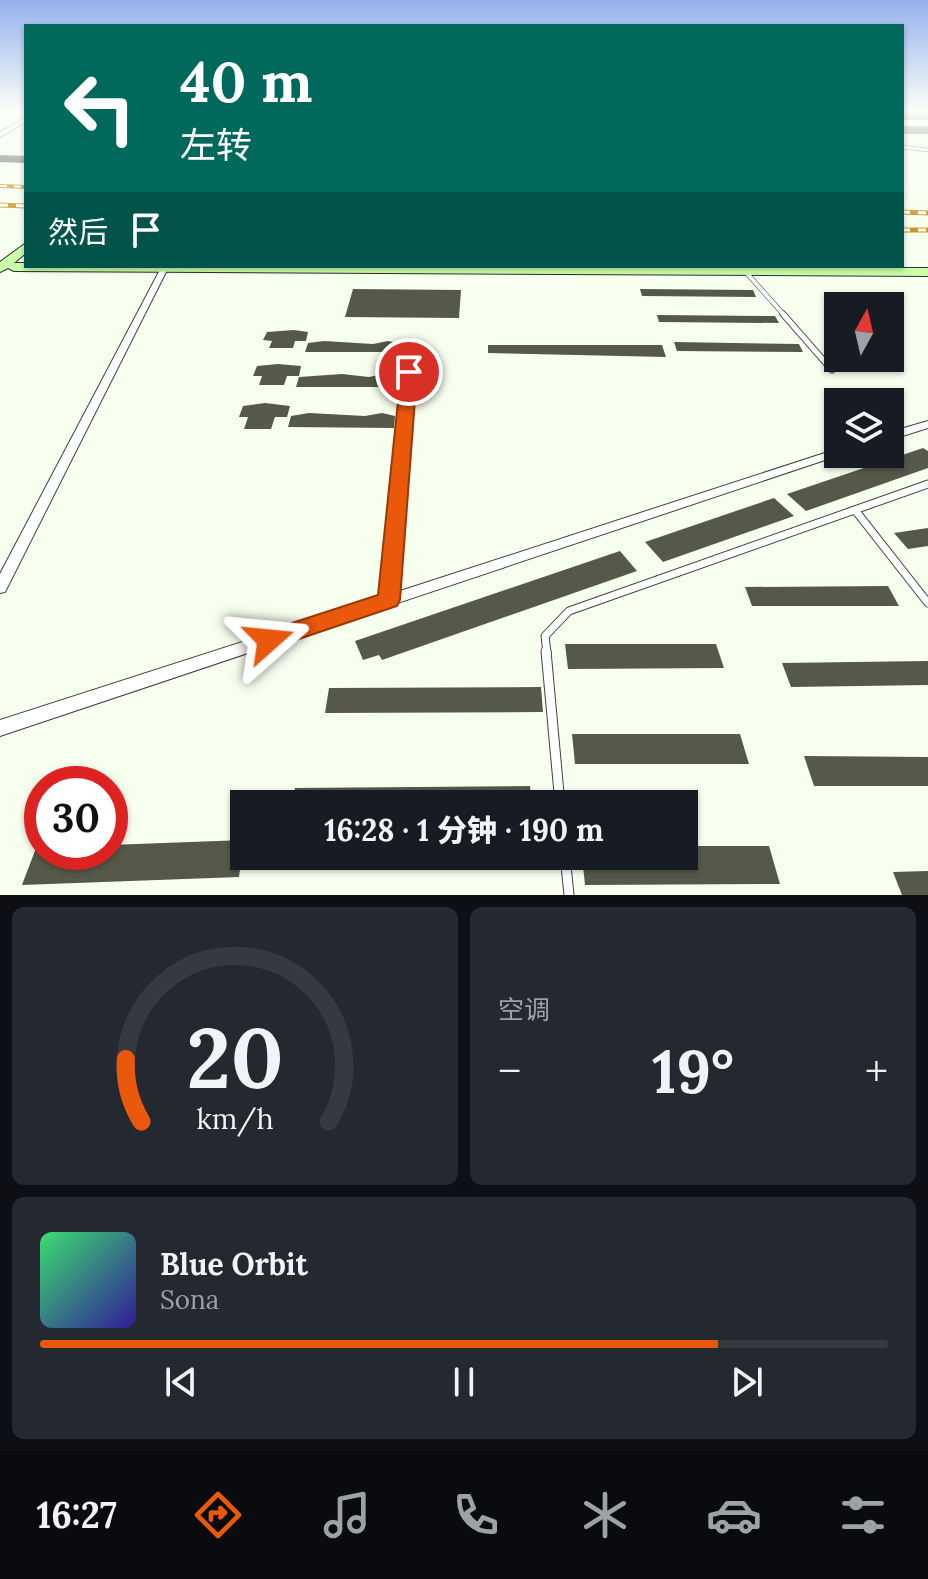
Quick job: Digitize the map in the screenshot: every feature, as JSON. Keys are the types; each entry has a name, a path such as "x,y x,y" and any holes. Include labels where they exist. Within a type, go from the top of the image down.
{"street":[{"path":"0,279 24,249"},
{"path":"7,268 928,272"},
{"path":"0,588 164,268"},
{"path":"389,600 411,343"},
{"path":"904,432 928,424"},
{"path":"0,728 824,458"}],"lane":[{"path":"744,270 824,361"},
{"path":"559,790 545,636 569,611 928,484"},
{"path":"855,510 928,603"},
{"path":"566,870 569,895"}],"building":[{"path":"0,155 24,156 24,163 0,162"},
{"path":"353,289 461,290 459,318 345,317"},
{"path":"640,289 753,290 756,297 642,296"},
{"path":"657,315 775,316 779,323 659,322"},
{"path":"267,332 308,332 306,341 295,341 293,348 269,348 272,341 263,340"},
{"path":"388,341 400,344 399,352 305,352 308,343 373,344"},
{"path":"674,342 799,344 803,352 677,351"},
{"path":"488,345 662,345 666,357 488,353"},
{"path":"257,366 301,366 299,376 287,376 284,385 259,385 262,376 253,376"},
{"path":"342,374 369,377 384,374 396,377 395,387 296,387 299,377"},
{"path":"265,403 290,406 287,417 275,417 271,429 244,429 248,417 239,417 243,406"},
{"path":"309,413 365,416 382,413 395,416 394,428 288,427 291,416"},
{"path":"923,448 928,451 928,468 806,511 787,494 864,468 904,468 904,454"},
{"path":"774,498 794,516 663,562 645,542"},
{"path":"928,528 928,546 908,549 894,533"},
{"path":"620,551 637,571 382,660 379,655 363,660 355,641"},
{"path":"888,586 899,606 752,606 745,587"},
{"path":"565,644 716,644 724,668 568,669"},
{"path":"928,661 928,685 791,687 782,663"},
{"path":"541,687 543,712 325,713 329,688"},
{"path":"572,734 740,734 749,764 575,764"},
{"path":"804,756 928,757 928,786 814,786"},
{"path":"530,786 530,790 295,790"},
{"path":"230,841 230,870 240,870 239,877 22,885 28,870 128,870 128,844"},
{"path":"698,846 769,846 780,884 585,885 583,870 698,870"},
{"path":"928,871 928,895 902,895 893,872"}],"railway":[{"path":"0,186 24,187"},
{"path":"0,205 24,206"},
{"path":"904,212 928,213"},
{"path":"904,230 928,230"}],"route":[{"path":"269,640 389,600 409,372"}]}
